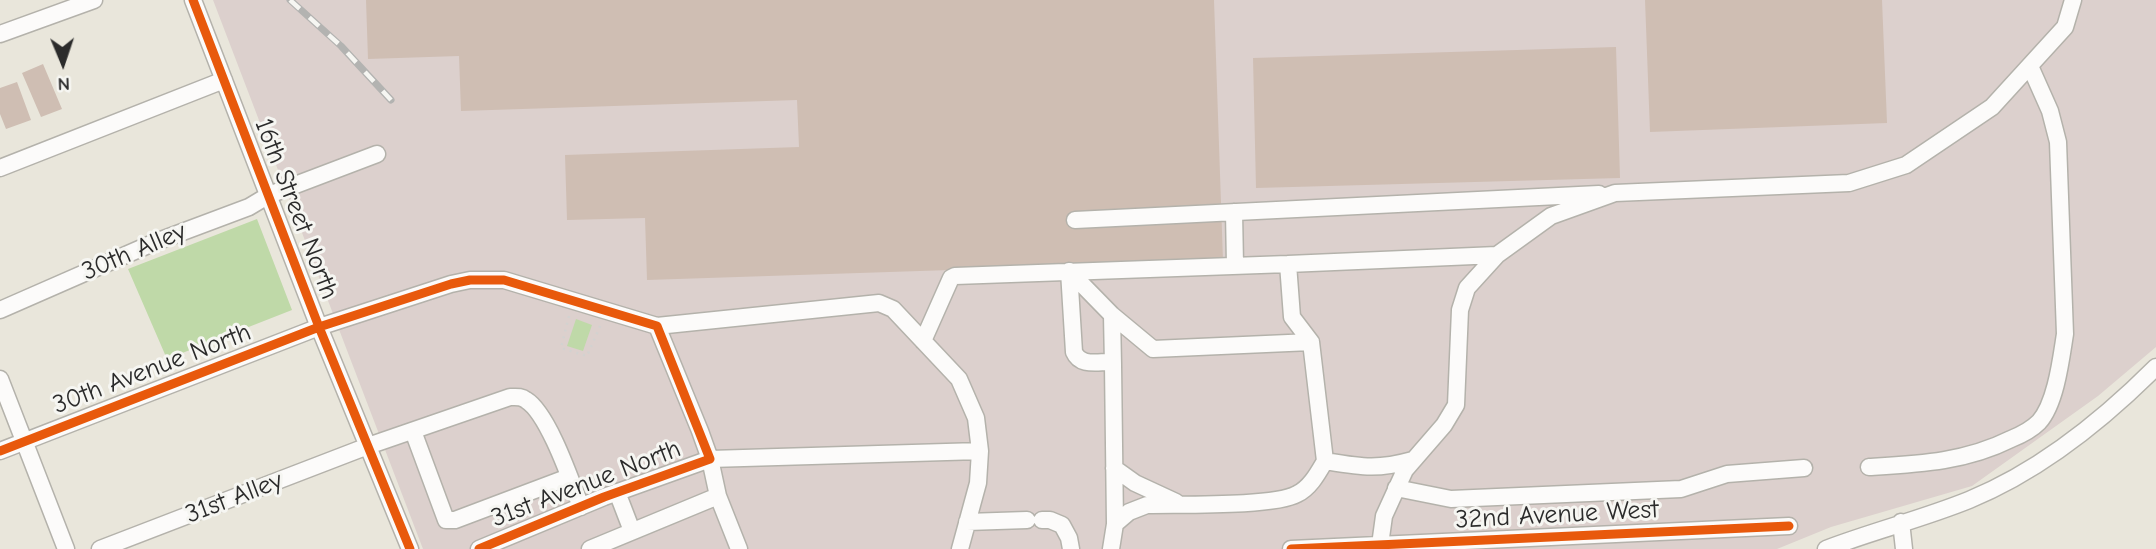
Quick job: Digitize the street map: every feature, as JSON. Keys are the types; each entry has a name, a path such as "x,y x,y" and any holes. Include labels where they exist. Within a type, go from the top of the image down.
{"street":[{"path":"0,34 94,0"},
{"name":"16th Street North","path":"193,0 318,327 410,549"},
{"path":"1075,220 1849,183 1906,165 1992,107 2065,27 2073,0"},
{"path":"1869,467 1937,463 1978,454 2031,428 2040,421 2049,403 2060,365 2065,334 2058,142 2050,111 2030,66"},
{"path":"0,168 224,80"},
{"name":"30th Alley","path":"0,310 153,243 249,208 269,195 377,154"},
{"path":"1380,545 1384,516 1405,470 1444,425 1456,405 1460,310 1467,288 1497,255 1551,216 1615,193"},
{"path":"1234,212 1235,265"},
{"path":"923,341 952,277 1497,255"},
{"path":"1115,524 1129,512 1147,505 1269,500 1297,494 1315,478 1325,461 1311,342 1292,317 1288,264"},
{"path":"1069,271 1112,315 1153,349 1311,342"},
{"path":"1069,271 1074,352 1077,359 1082,362 1110,362 1113,365"},
{"name":"30th Avenue North","path":"0,452 318,327 470,280 504,280 657,326"},
{"path":"739,549 718,496 710,459 657,326 879,303 893,309 959,379 976,418 980,451 978,483 960,549"},
{"path":"1111,549 1115,524 1112,315"},
{"path":"1826,549 1969,500 2026,473 2115,407 2156,367"},
{"path":"0,379 66,549"},
{"name":"31st Alley","path":"100,549 368,446 510,397 522,397 536,408 559,450 569,478"},
{"path":"413,431 446,520 455,520 569,478 581,507"},
{"name":"31st Avenue North","path":"478,549 617,492 710,459 980,451"},
{"path":"1325,461 1364,468 1387,467 1413,460"},
{"path":"1114,468 1135,483 1181,504"},
{"path":"1396,488 1451,499 1681,489 1727,474 1804,468"},
{"path":"617,492 632,531"},
{"path":"590,549 718,496"},
{"path":"967,522 1050,520 1062,524 1071,549"},
{"path":"1901,522 1903,549"},
{"name":"32nd Avenue West","path":"1291,549 1789,526"}],"path":[{"path":"570,312 561,348 587,356 602,321"}],"shaded area":[{"path":"213,0 2156,0 2156,347 2098,396 1972,486 1831,527 1777,549 423,549"}],"green space":[{"path":"257,219 292,310 167,359 128,269"},
{"path":"576,319 592,325 583,351 567,346"}],"building":[{"path":"366,0 1214,0 1223,261 647,280 645,218 567,220 565,155 799,147 797,100 461,111 459,56 368,59"},
{"path":"1645,0 1882,0 1887,123 1650,132"},
{"path":"1616,47 1620,178 1256,188 1253,58"},
{"path":"43,64 62,109 41,117 22,73"},
{"path":"17,82 31,120 6,129 0,114 0,88"}],"railway":[{"path":"290,0 341,46 391,100"}],"cycle path":[{"path":"193,0 319,327 410,549"},
{"path":"0,451 319,327 470,280 504,280 657,326 710,459 604,497 479,549"},
{"path":"1291,549 1789,526"}]}
